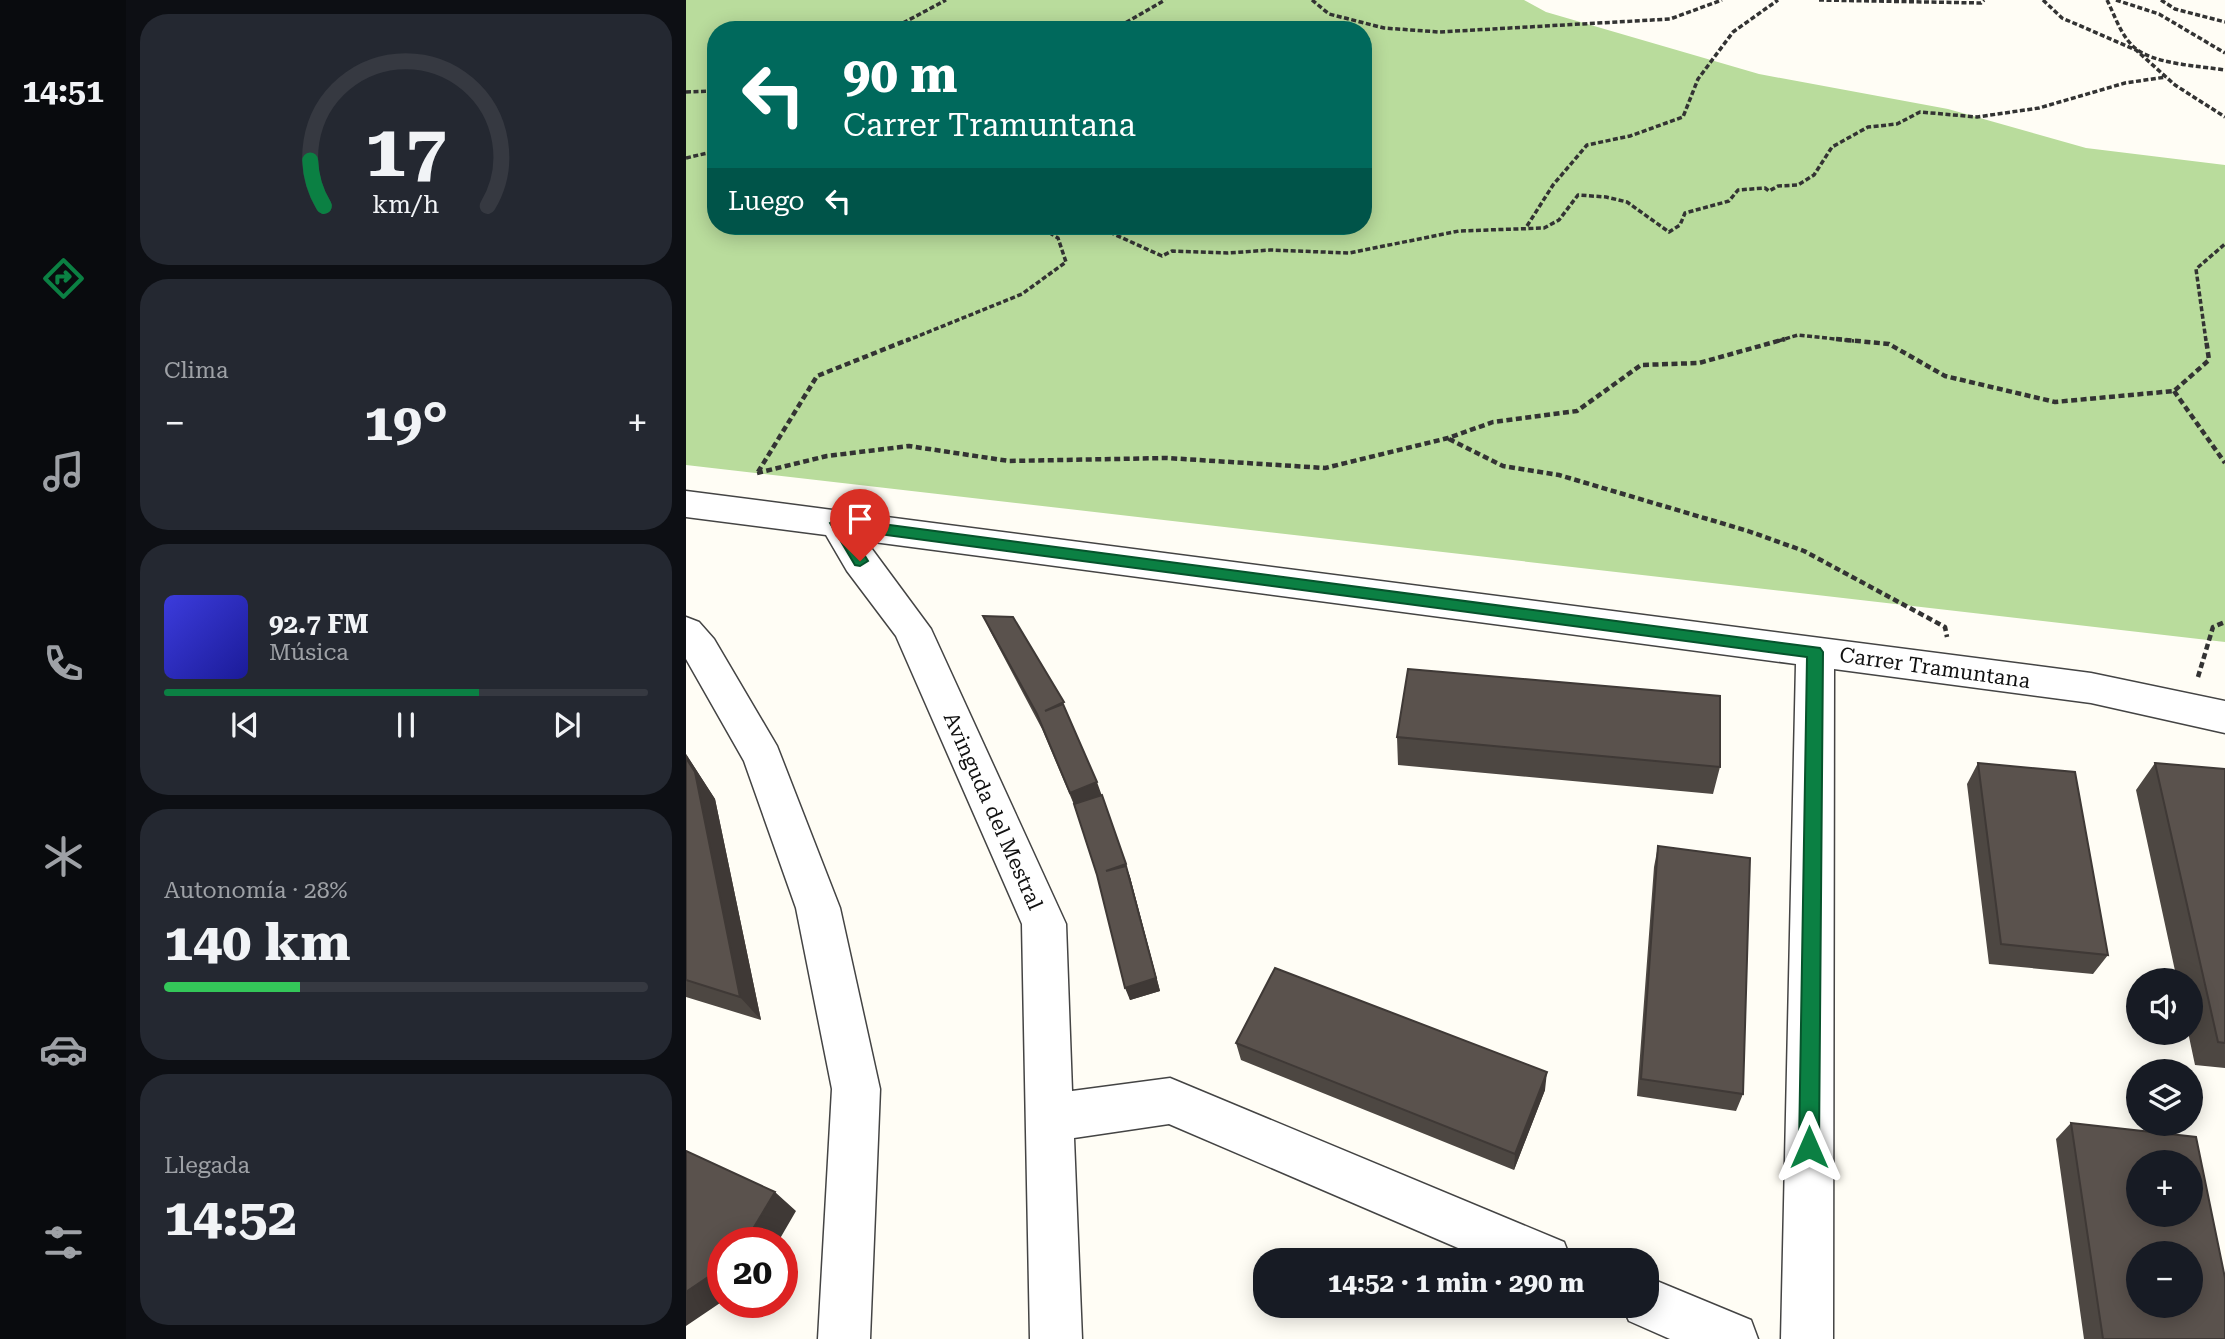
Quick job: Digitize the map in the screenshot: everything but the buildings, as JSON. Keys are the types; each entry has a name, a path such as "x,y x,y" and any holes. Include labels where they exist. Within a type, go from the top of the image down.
{"street":[{"name":"Carrer Tramuntana","path":"686,504 2091,688 2210,714"},
{"name":"Avinguda del Mestral","path":"837,523 860,561 912,629 1044,924 1056,1339"},
{"path":"686,632 701,650 763,758 818,908 856,1089 844,1339"},
{"path":"1807,1339 1815,652"},
{"path":"1049,1118 1170,1101 1518,1248"},
{"path":"1659,1308 1732,1339"}],"path":[{"path":"907,21 946,0"},
{"path":"1129,21 1166,0"},
{"path":"1311,0 1329,14 1359,21"},
{"path":"1372,24 1439,32 1670,19 1723,0"},
{"path":"1527,227 1553,185 1587,145 1630,136 1683,117 1698,79 1733,32 1778,0"},
{"path":"1819,0 1981,3 1984,0"},
{"path":"2043,0 2062,18 2136,50 2172,61 2225,70"},
{"path":"2107,0 2122,31 2136,50 2166,77 2225,117"},
{"path":"2116,0 2159,14 2225,53"},
{"path":"2161,0 2175,9 2225,22"},
{"path":"1116,235 1162,256 1172,251 1228,254 1270,250 1349,253 1459,231 1544,228 1559,220 1578,195 1606,195 1631,205 1654,225 1669,232 1680,225 1685,213 1729,201 1738,190 1765,187 1769,191 1778,186 1798,185 1814,175 1832,147 1868,127 1897,124 1926,111 1976,117 2039,108 2125,83 2166,77"},
{"path":"686,93 707,91"},
{"path":"686,159 707,153"},
{"path":"734,510 817,376 1022,294 1066,262 1058,238 1053,235"},
{"path":"757,473 827,456 909,446 1009,461 1167,458 1325,468 1448,439 1493,422 1577,411 1640,365 1699,363 1798,335 1889,344 1945,376 2055,402 2175,391 2208,360 2196,269 2225,244"},
{"path":"2175,391 2225,463"},
{"path":"1448,439 1503,466 1559,475 1748,531 1804,551 1945,626 1955,670"},
{"path":"2210,714 2199,667 2213,627 2225,622"}],"green space":[{"path":"686,0 1524,0 1546,12 1759,74 1948,109 2086,148 2225,165 2225,642 686,465"}],"route":[{"path":"860,561 837,523 1815,652 1809,1147"}]}
